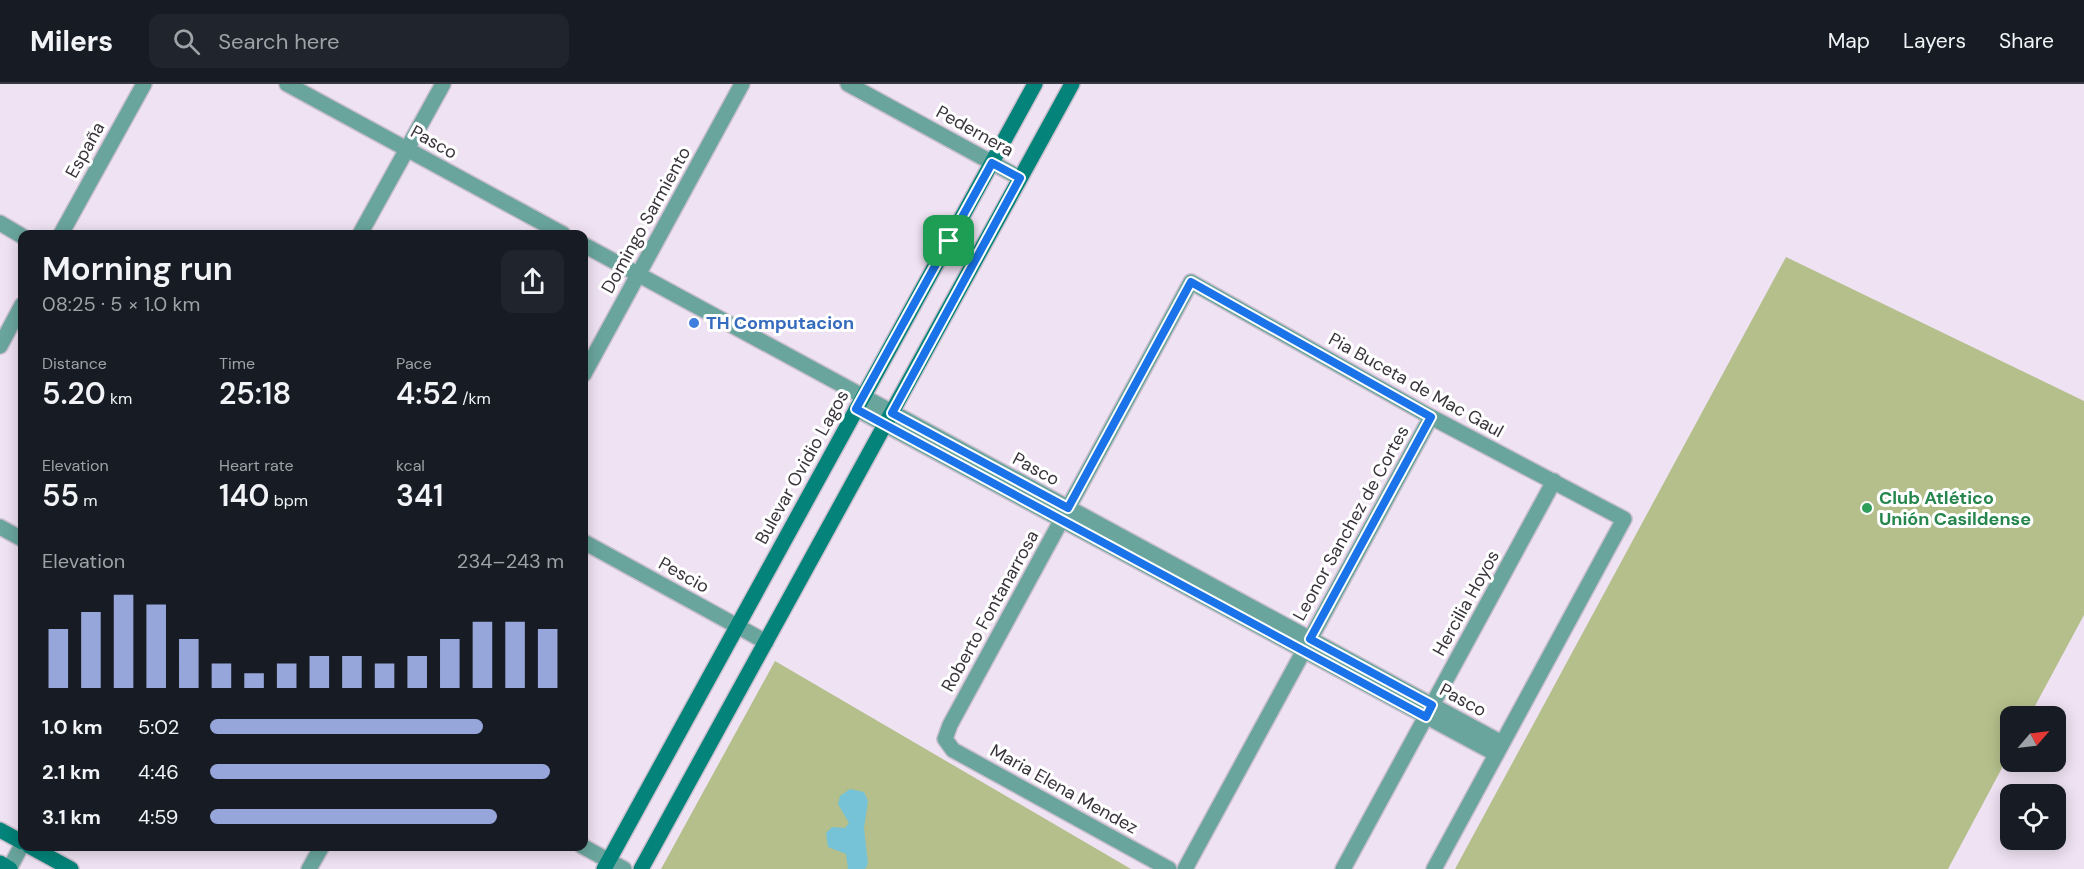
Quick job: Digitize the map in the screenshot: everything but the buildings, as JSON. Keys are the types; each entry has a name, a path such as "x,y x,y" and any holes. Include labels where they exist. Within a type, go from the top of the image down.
{"main road":[{"name":"Bulevar Ovidio Lagos","path":"606,865 1035,84"},
{"path":"641,869 1071,84"},
{"path":"0,830 18,841"},
{"path":"39,851 71,869"},
{"path":"0,863 10,869"}],"street":[{"name":"España","path":"63,230 144,84"},
{"name":"Pasco","path":"287,84 556,230"},
{"path":"362,230 442,84"},
{"name":"Domingo Sarmiento","path":"588,367 742,84"},
{"name":"Pedernera","path":"848,84 1020,178"},
{"path":"0,223 18,234"},
{"name":"Pasco","path":"588,247 889,419 1499,748"},
{"name":"Pia Buceta de Mac Gaul","path":"1191,282 1431,417 1624,519 1499,748"},
{"name":"Roberto Fontanarrosa","path":"945,739 950,725 1191,282"},
{"path":"0,346 18,312"},
{"name":"Leonor Sanchez de Cortes","path":"1185,869 1431,417"},
{"name":"Hercilia Hoyos","path":"1343,869 1554,482"},
{"path":"0,527 18,537"},
{"name":"Pescio","path":"588,544 766,642"},
{"name":"Maria Elena Mendez","path":"945,739 953,750 1168,869"},
{"path":"1434,869 1499,748"},
{"path":"10,869 19,851"},
{"path":"309,869 319,851"},
{"path":"588,851 606,865 624,869"}],"green space":[{"name":"Club Atlético Unión Casildense","path":"1786,257 2084,401 2084,615 2035,706 2000,706 2000,772 1948,869 1455,869"},
{"path":"775,661 1131,869 661,869"}],"water":[{"path":"850,789 864,792 868,801 864,828 868,864 865,869 848,869 846,854 828,847 826,833 832,827 845,828 849,823 838,804 840,796"}],"place":[{"name":"TH Computacion","path":"694,323"},
{"name":"Club Atlético Unión Casildense","path":"1867,508"}],"route":[{"path":"992,163 1020,178 892,413 1068,508 1191,282 1431,417 1310,639 1432,705 1426,717 856,409 949,241 992,163"}]}
